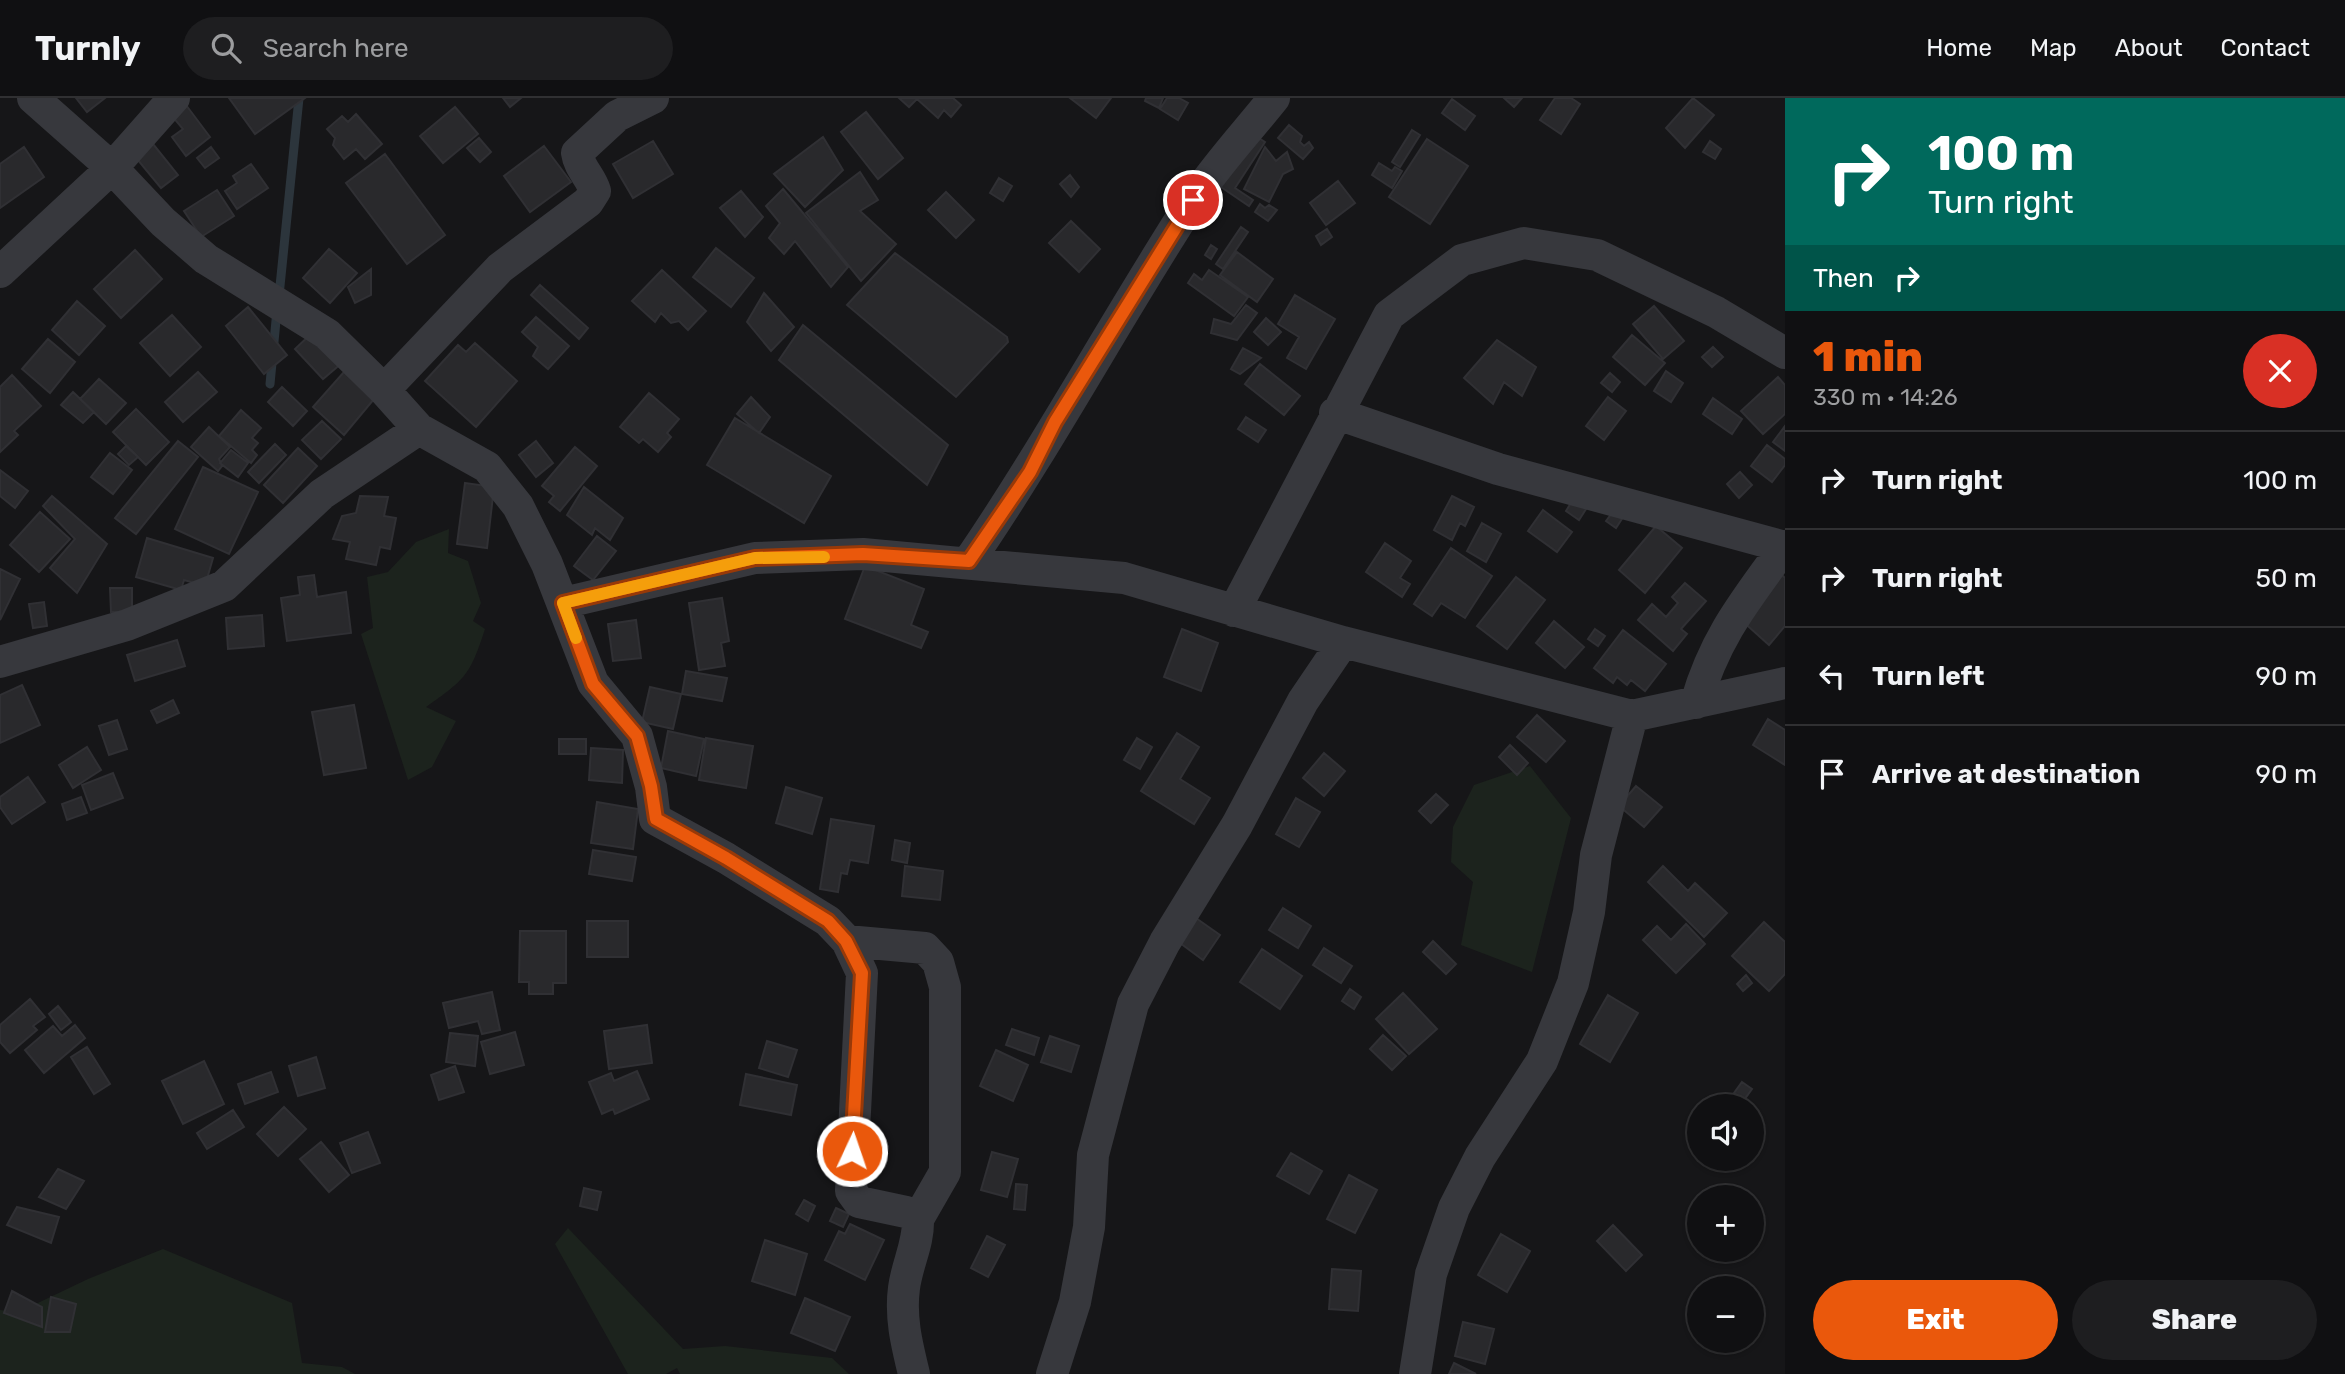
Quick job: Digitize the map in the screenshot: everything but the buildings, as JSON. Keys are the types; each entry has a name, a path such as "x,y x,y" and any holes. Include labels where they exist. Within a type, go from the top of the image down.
{"street":[{"path":"33,98 112,168 163,222 206,259 327,334 419,429 487,467 518,506 563,603 593,684 637,736 651,786 656,819 726,858 828,921 846,941 862,973 851,1191 859,1202 906,1212 918,1219"},
{"path":"0,272 112,168 174,98"},
{"path":"384,390 500,268 588,202 595,191 579,163 577,153 617,116 653,98"},
{"path":"969,561 1030,472 1055,422 1193,200 1274,98"},
{"path":"1234,611 1335,413 1389,315 1462,260 1524,243 1597,255 1716,312 1785,353"},
{"path":"1335,413 1498,469 1785,547 1731,619 1707,663 1696,704"},
{"path":"0,662 127,625 224,586 323,494 419,429"},
{"path":"563,603 755,558 863,554 969,561 1124,578 1343,642 1632,716 1785,683"},
{"path":"1052,1374 1075,1302 1089,1227 1093,1155 1133,1004 1165,942 1237,825 1303,701 1343,642"},
{"path":"1415,1374 1431,1274 1454,1208 1480,1157 1542,1061 1573,983 1590,912 1596,855 1632,716"},
{"path":"846,941 925,948 938,962 945,987 944,1172 918,1219 919,1232 904,1287 902,1324 914,1374"}],"shaded area":[{"path":"449,529 448,553 468,561 481,603 473,621 485,629 465,675 426,707 456,721 432,767 408,780 361,634 373,628 367,577 388,572 416,542"},
{"path":"1530,766 1571,818 1532,972 1461,945 1473,882 1451,862 1453,827 1474,785"},
{"path":"568,1228 683,1349 725,1346 832,1358 849,1374 680,1374 677,1368 666,1374 628,1374 555,1244"},
{"path":"163,1249 292,1303 302,1363 342,1367 355,1374 0,1374 0,1310 19,1312 88,1279"}],"waterway":[{"path":"279,296 299,98"},
{"path":"270,384 277,310"}],"slow traffic":[{"path":"576,638 563,603 755,558 824,557"}],"route":[{"path":"852,1151 862,973 846,941 828,921 726,858 656,819 651,786 637,736 593,684 563,603 755,558 863,554 969,561 1030,472 1055,422 1193,200"}]}
